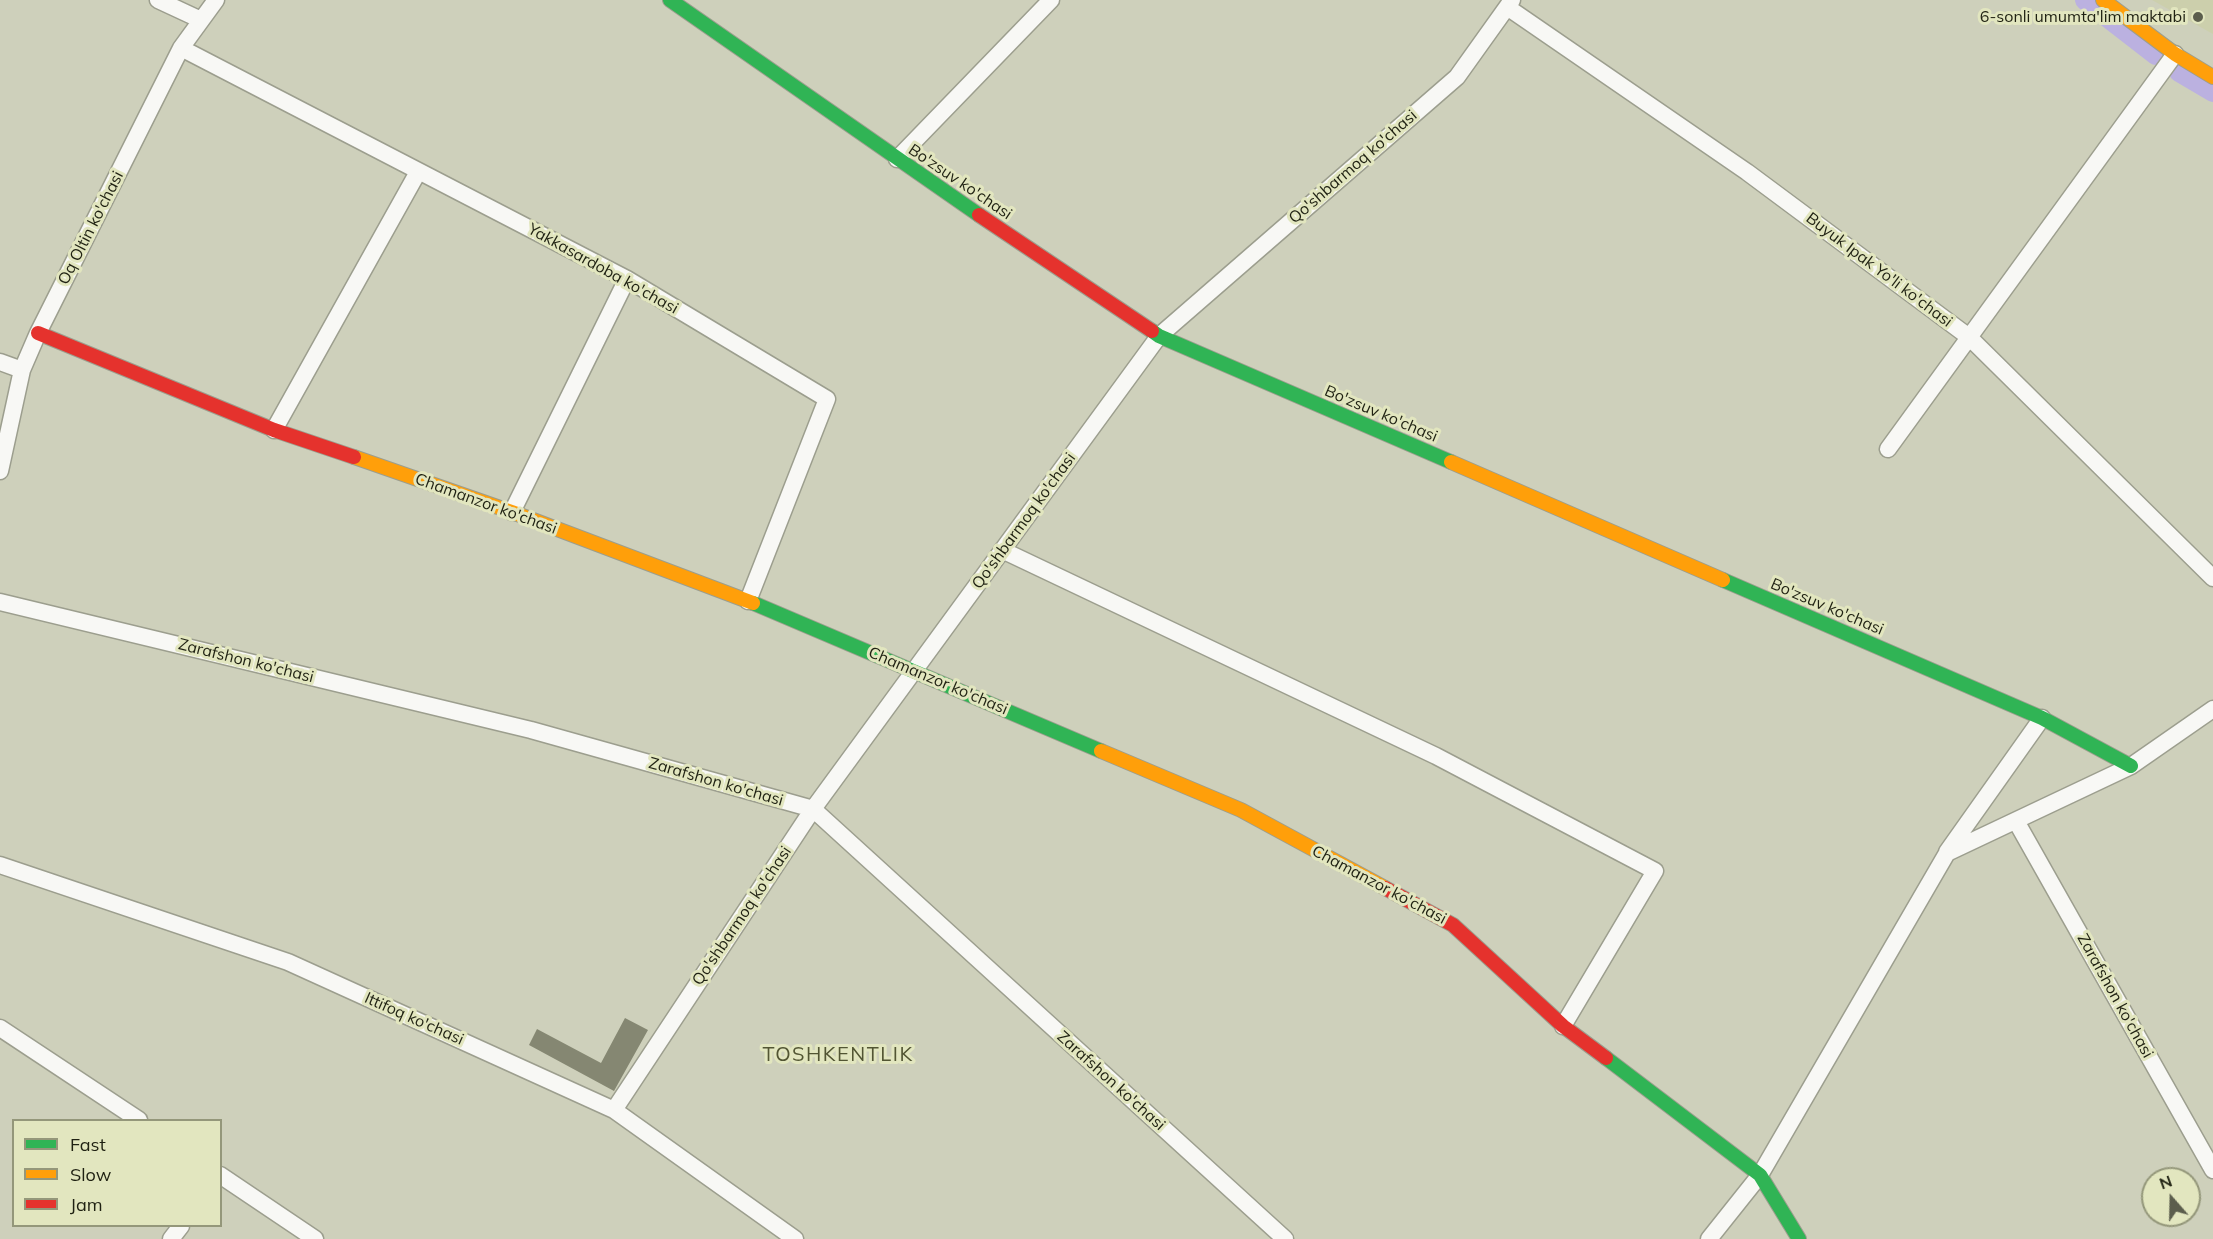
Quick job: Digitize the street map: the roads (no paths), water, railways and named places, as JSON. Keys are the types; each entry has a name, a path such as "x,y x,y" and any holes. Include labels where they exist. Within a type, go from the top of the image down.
{"street":[{"path":"158,0 201,20"},
{"name":"Oq Oltin ko'chasi","path":"0,471 22,370 38,333 181,48 216,0"},
{"name":"Bo'zsuv ko'chasi","path":"670,0 694,7 897,159 1159,336 2042,718 2131,766"},
{"path":"897,159 1051,0"},
{"path":"2103,0 2175,54 2213,77"},
{"name":"Qo'shbarmoq ko'chasi","path":"614,1110 813,809 1159,336 1456,77 1510,3"},
{"name":"Buyuk Ipak Yo'li ko'chasi","path":"1510,3 1747,172 1969,337 2213,578"},
{"name":"Yakkasardoba ko'chasi","path":"181,48 627,279 827,399 748,601"},
{"path":"1888,449 2175,54"},
{"path":"274,430 418,172"},
{"path":"512,512 627,279"},
{"name":"Chamanzor ko'chasi","path":"38,333 274,430 512,512 748,601 1241,810 1453,925 1563,1026 1760,1175"},
{"path":"0,362 22,370"},
{"path":"1002,550 1436,756 1655,871 1563,1026"},
{"name":"Zarafshon ko'chasi","path":"0,602 531,730 813,809 1285,1239"},
{"path":"1947,853 2131,766 2213,708"},
{"path":"1709,1239 1760,1175 1947,853 2042,718"},
{"name":"Zarafshon ko'chasi","path":"2016,821 2213,1170"},
{"name":"Ittifoq ko'chasi","path":"0,865 288,962 614,1110 795,1239"},
{"path":"1,1031 137,1119"},
{"path":"1760,1175 1799,1239"},
{"path":"222,1176 315,1239"},
{"path":"171,1239 180,1227"}],"waterway":[{"path":"2085,0 2156,55"},
{"path":"2179,72 2213,92"}],"place":[{"name":"6-sonli umumta'lim maktabi","path":"2198,17"}],"district":[{"name":"TOSHKENTLIK","path":"838,1055"}]}
